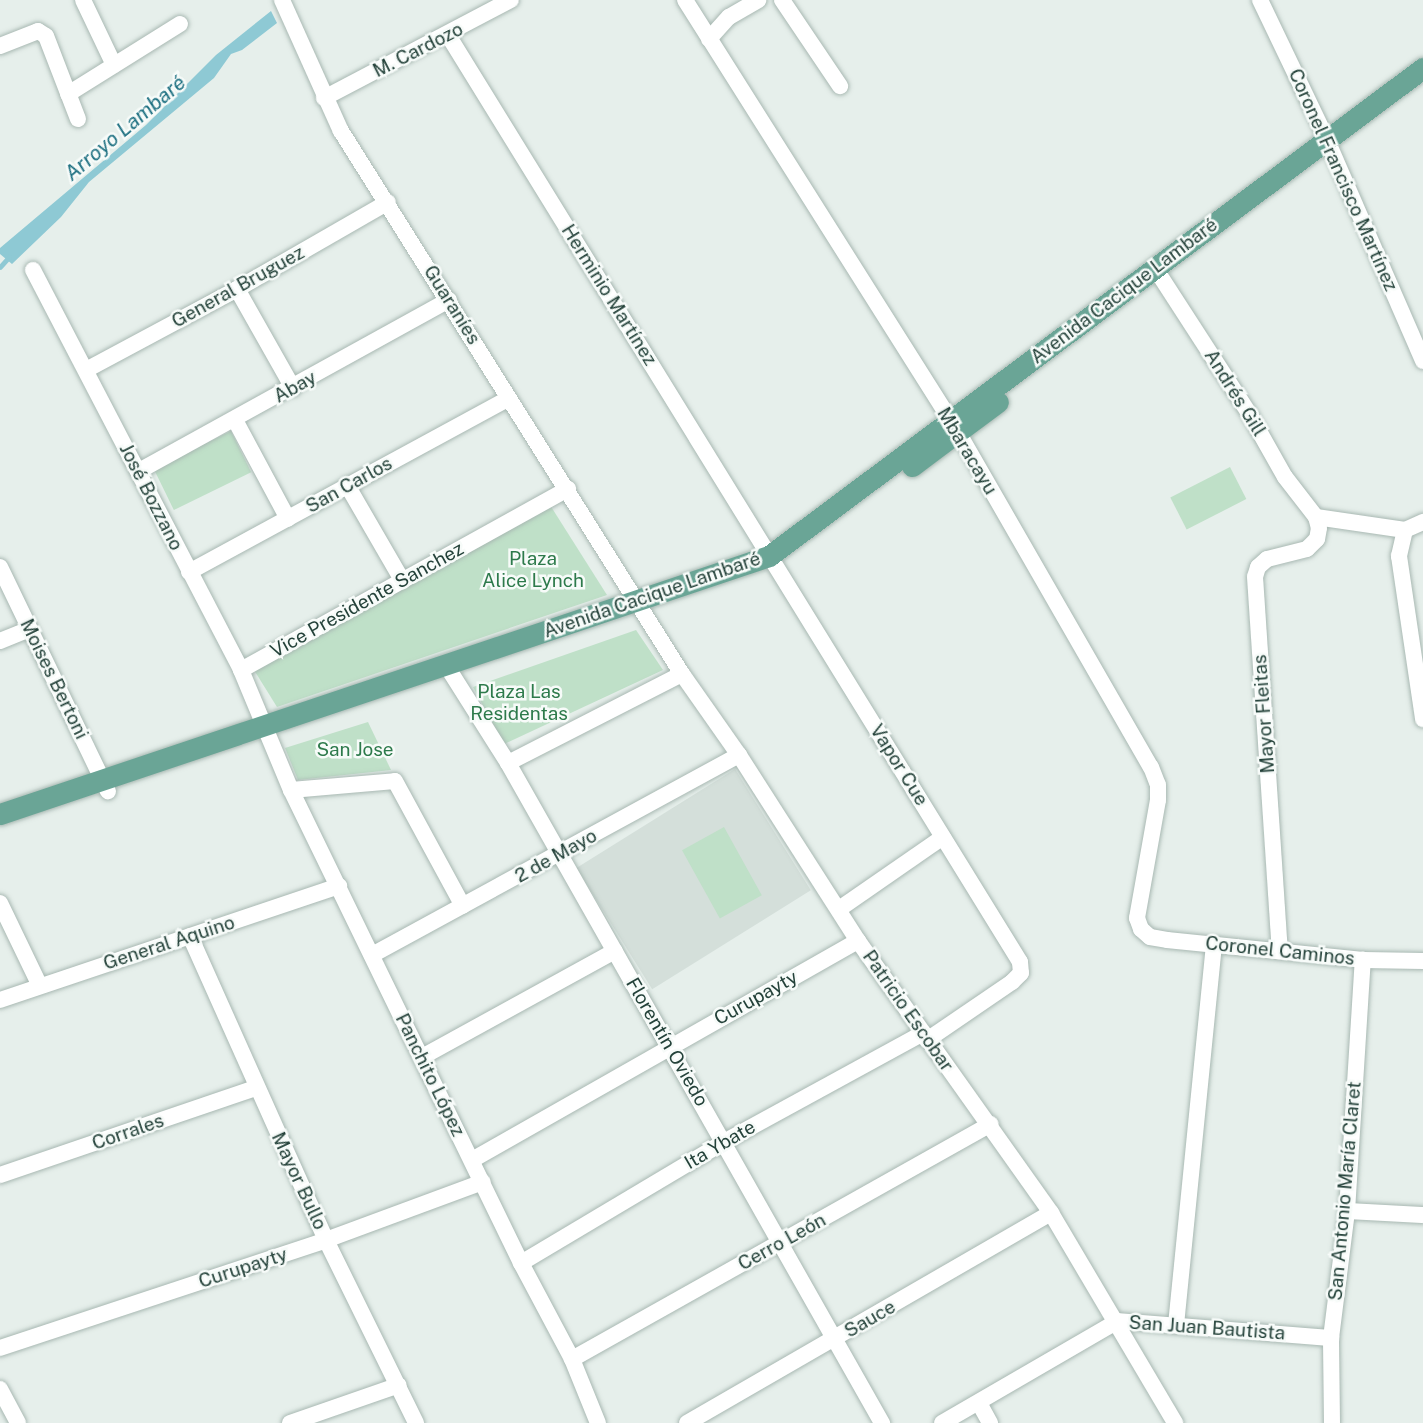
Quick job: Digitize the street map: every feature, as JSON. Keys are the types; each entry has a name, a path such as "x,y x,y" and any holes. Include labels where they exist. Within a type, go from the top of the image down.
{"main road":[{"name":"Avenida Cacique Lambaré","path":"1330,146 1423,68"},
{"name":"Avenida Cacique Lambaré","path":"0,814 106,785 773,560 1330,146 1423,84"},
{"name":"Avenida Cacique Lambaré","path":"0,828 106,785"}],"street":[{"path":"83,0 114,65"},
{"name":"Guaraníes","path":"282,0 324,98 640,607"},
{"name":"M. Cardozo","path":"324,98 449,35 511,0"},
{"name":"Mbaracayu","path":"685,0 953,426 1152,767 1158,785 1137,918 1140,929"},
{"path":"709,39 729,17 758,0"},
{"path":"782,0 840,86"},
{"name":"Coronel Francisco Martínez","path":"1260,0 1330,146 1423,361"},
{"path":"68,94 180,24"},
{"path":"0,46 38,31 46,36 78,118"},
{"name":"Herminio Martínez","path":"449,35 773,560"},
{"name":"General Bruguez","path":"86,370 237,289 388,202"},
{"name":"José Bozzano","path":"33,270 240,670 267,732"},
{"name":"Andrés Gill","path":"1159,273 1250,415 1285,477 1316,517"},
{"path":"237,289 293,388"},
{"name":"Abay","path":"139,471 449,300"},
{"name":"San Carlos","path":"189,572 509,398"},
{"path":"235,419 288,519"},
{"path":"347,485 402,580"},
{"name":"Vice Presidente Sanchez","path":"240,670 568,489"},
{"path":"1316,517 1405,530 1423,522"},
{"name":"Mayor Fleitas","path":"1280,951 1255,577 1262,562 1307,549 1319,534 1316,517"},
{"path":"1405,530 1399,555 1423,719"},
{"name":"Vapor Cue","path":"773,560 1020,962 1019,976"},
{"name":"Moises Bertoni","path":"0,567 106,785"},
{"name":"Patricio Escobar","path":"640,607 859,941 925,1037 991,1124 1051,1213 1118,1321 1175,1423"},
{"path":"0,640 29,629"},
{"name":"Florentín Oviedo","path":"451,670 670,1046 882,1423"},
{"path":"508,764 682,674"},
{"name":"Panchito López","path":"267,732 291,790 522,1263 572,1359 598,1423"},
{"name":"2 de Mayo","path":"372,955 739,755"},
{"path":"291,790 395,780 463,906"},
{"path":"839,909 943,837"},
{"name":"General Aquino","path":"0,1000 339,887"},
{"path":"0,903 40,986"},
{"name":"Coronel Caminos","path":"1140,929 1150,937 1363,960 1423,961"},
{"name":"Mayor Bullo","path":"190,936 326,1240 416,1423"},
{"name":"Curupayty","path":"472,1160 859,941"},
{"path":"1176,1325 1214,944"},
{"path":"422,1057 615,951"},
{"name":"San Antonio María Claret","path":"1332,1423 1331,1338 1347,1211 1363,960"},
{"name":"Ita Ybate","path":"522,1263 724,1142 925,1037 1019,976"},
{"name":"Corrales","path":"0,1175 256,1088"},
{"name":"Cerro León","path":"572,1359 991,1124"},
{"name":"Curupayty","path":"0,1348 326,1240 483,1182"},
{"path":"1347,1211 1423,1214"},
{"name":"Sauce","path":"687,1423 1051,1213"},
{"name":"San Juan Bautista","path":"942,1423 1118,1321 1331,1338"},
{"path":"290,1423 399,1385"},
{"path":"0,1389 18,1423"},
{"path":"979,1403 990,1423"}],"shaded area":[{"path":"735,769 811,890 652,989 576,868"}],"green space":[{"path":"231,431 251,472 174,510 154,469"},
{"path":"1230,467 1246,499 1187,529 1170,497"},
{"name":"Plaza Alice Lynch","path":"550,505 607,595 277,707 254,670"},
{"name":"Plaza Las Residentas","path":"636,630 663,670 504,744 473,687"},
{"name":"San Jose","path":"368,722 391,770 298,780 285,748"},
{"path":"724,827 762,895 720,918 682,850"}],"water":[{"path":"271,11 277,23 242,50 231,54 214,78 89,182 61,217 12,264 0,254 0,248 146,125 216,55"}],"waterway":[{"name":"Arroyo Lambaré","path":"0,267 9,257"}]}
